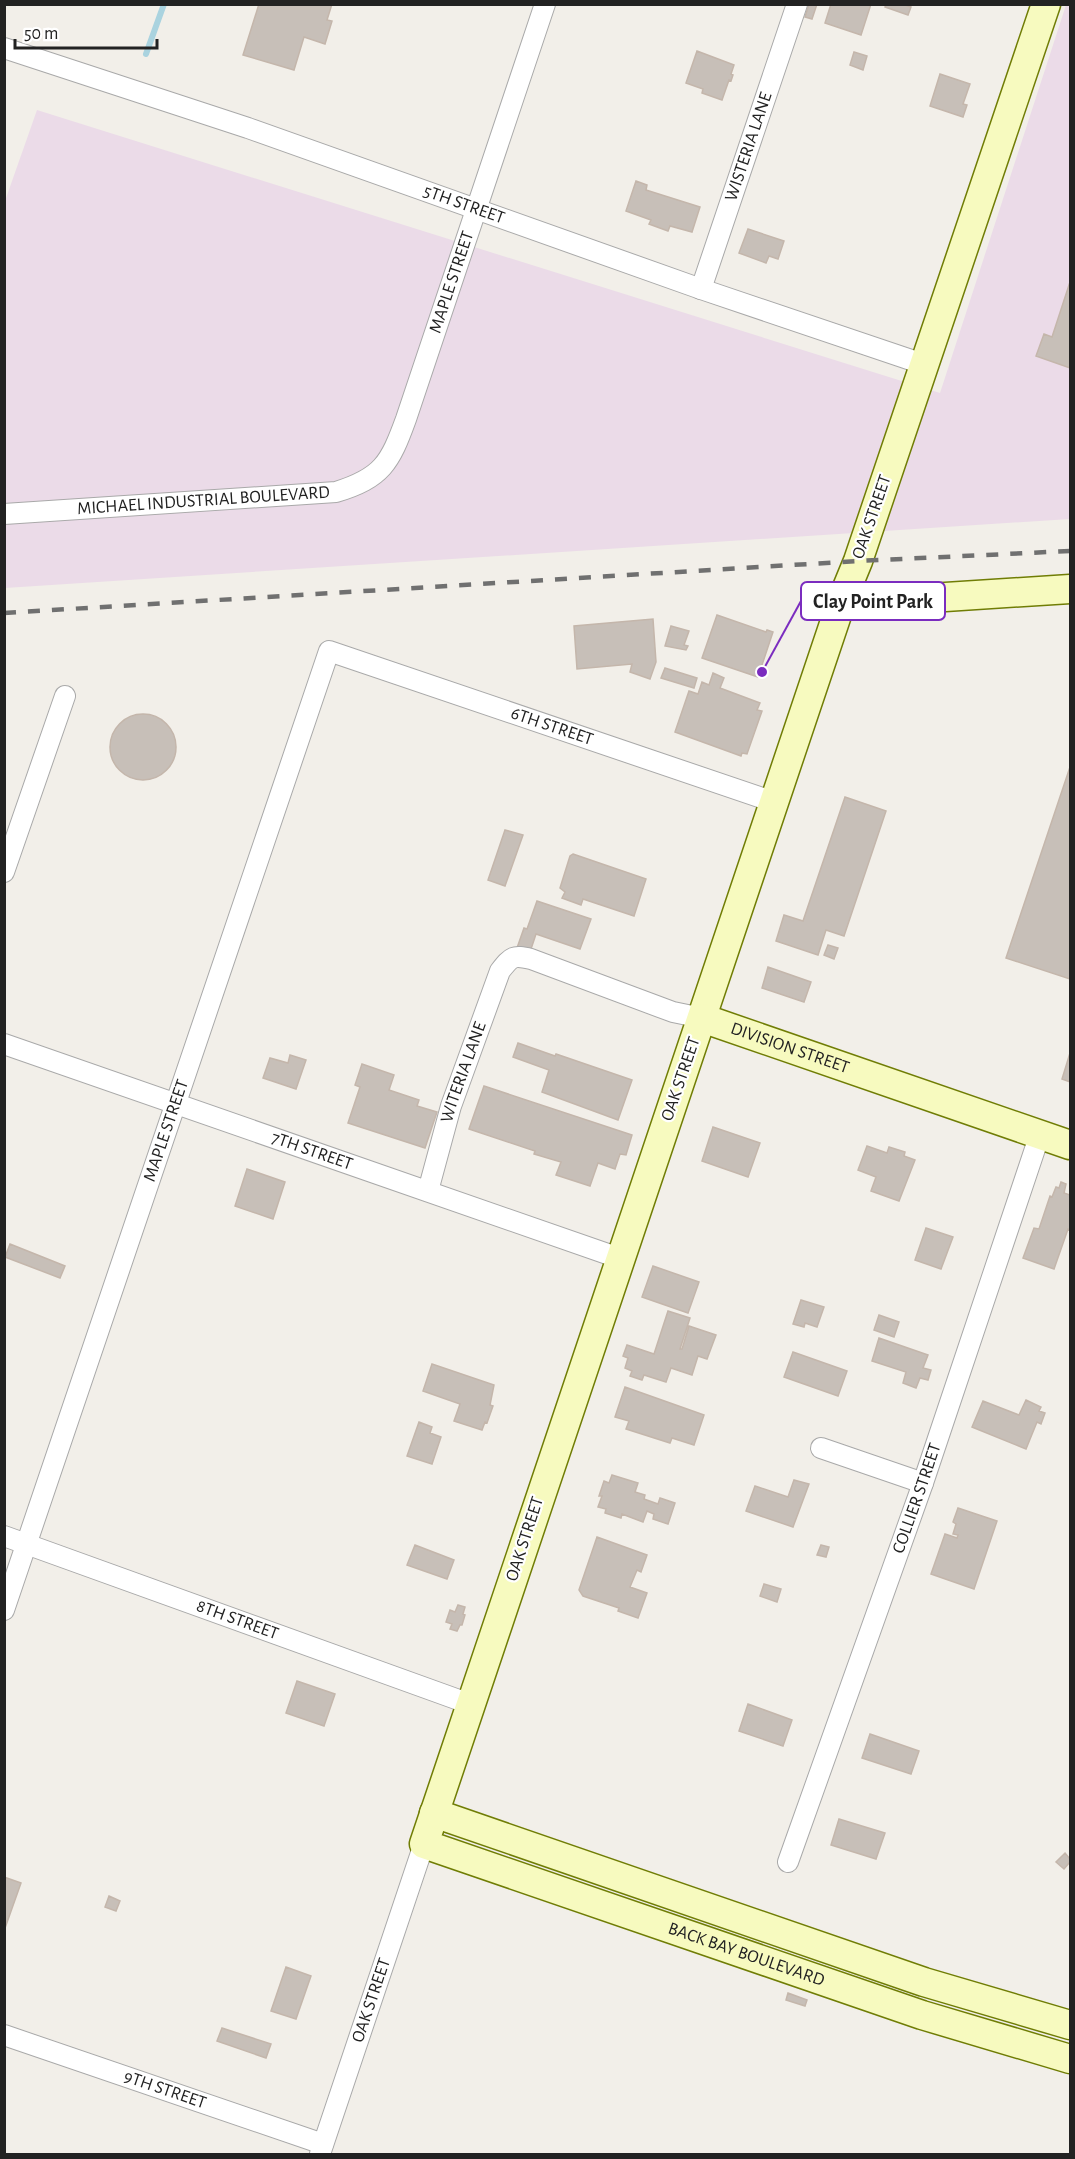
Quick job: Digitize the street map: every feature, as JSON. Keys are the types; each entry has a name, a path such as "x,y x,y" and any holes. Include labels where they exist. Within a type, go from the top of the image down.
{"main road":[{"name":"OAK STREET","path":"424,1844 619,1258 1046,4"},
{"path":"842,600 930,598 1071,589"},
{"name":"DIVISION STREET","path":"702,1018 1071,1145"},
{"name":"BACK BAY BOULEVARD","path":"434,1813 924,1982 1071,2025"},
{"name":"BACK BAY BOULEVARD","path":"424,1844 922,2015 1071,2059"}],"street":[{"name":"MAPLE STREET","path":"390,457 406,419 545,4"},
{"name":"WISTERIA LANE","path":"701,289 796,4"},
{"name":"5TH STREET","path":"4,48 248,128 701,289 923,364"},
{"name":"MICHAEL INDUSTRIAL BOULEVARD","path":"4,514 336,492 370,479 390,457"},
{"name":"MAPLE STREET","path":"4,1610 329,651"},
{"name":"6TH STREET","path":"329,651 774,802"},
{"path":"4,872 65,696"},
{"name":"DIVISION STREET","path":"510,958 518,956 531,959 673,1012 702,1018"},
{"name":"WITERIA LANE","path":"428,1191 451,1106 500,971 510,958"},
{"name":"7TH STREET","path":"4,1044 619,1258"},
{"name":"COLLIER STREET","path":"788,1862 924,1483 1040,1134"},
{"path":"821,1448 924,1483"},
{"name":"8TH STREET","path":"4,1536 470,1704"},
{"name":"OAK STREET","path":"322,2149 424,1844"},
{"name":"9TH STREET","path":"4,2035 322,2149"}],"shaded area":[{"path":"1066,5 1070,5 1070,519 5,588 5,201 37,110 940,393"}],"building":[{"path":"259,4 332,4 327,20 332,21 325,44 304,37 294,70 243,55"},
{"path":"809,4 817,4 812,19 805,17"},
{"path":"831,4 871,4 861,35 825,23"},
{"path":"886,4 902,4 911,7 908,15 885,7"},
{"path":"697,51 734,65 731,81 729,80 722,100 702,93 703,89 686,83"},
{"path":"854,52 867,56 863,70 850,65"},
{"path":"940,74 970,84 963,104 967,105 963,117 930,106"},
{"path":"636,181 647,185 646,190 700,207 692,232 670,226 668,231 649,224 651,220 626,211"},
{"path":"748,229 784,241 778,259 769,256 766,263 739,253"},
{"path":"1070,282 1070,368 1036,356 1044,334 1052,337"},
{"path":"717,615 766,632 767,630 773,632 758,677 702,658"},
{"path":"653,619 656,662 650,679 630,672 632,664 577,669 574,626"},
{"path":"671,626 689,631 684,645 688,646 686,650 665,646"},
{"path":"665,668 697,678 694,688 661,678"},
{"path":"713,673 724,678 720,688 760,703 757,710 762,711 747,754 742,753 741,756 675,732 689,691 698,694 702,682 709,685"},
{"path":"136,714 150,714 162,719 171,728 176,747 174,760 167,771 150,780 136,780 124,775 115,766 110,754 110,740 115,728 124,719"},
{"path":"1070,767 1070,979 1006,958"},
{"path":"845,797 886,811 844,936 826,930 818,955 776,941 784,915 803,921"},
{"path":"505,830 523,835 505,886 488,880"},
{"path":"573,854 646,879 634,916 583,899 581,905 562,898 565,892 560,888 570,856"},
{"path":"537,901 591,919 580,949 536,934 530,952 517,948"},
{"path":"828,945 838,948 834,959 824,955"},
{"path":"768,967 811,982 804,1002 762,988"},
{"path":"518,1043 632,1080 618,1120 542,1092 549,1070 513,1057"},
{"path":"1070,1053 1070,1082 1062,1079"},
{"path":"290,1055 306,1060 296,1089 263,1078 270,1058 288,1063"},
{"path":"362,1064 394,1075 389,1090 419,1100 417,1106 437,1112 425,1148 348,1123 360,1087 355,1085"},
{"path":"484,1086 632,1135 626,1155 620,1154 615,1169 598,1163 590,1186 556,1175 561,1162 469,1129"},
{"path":"713,1127 760,1143 748,1177 702,1161"},
{"path":"867,1146 887,1153 889,1147 905,1152 904,1156 915,1160 899,1201 871,1191 876,1177 858,1170"},
{"path":"247,1169 285,1182 273,1219 235,1206"},
{"path":"1061,1182 1066,1184 1064,1193 1070,1195 1070,1230 1068,1229 1054,1269 1023,1258 1034,1228 1039,1229 1050,1196 1052,1197"},
{"path":"926,1228 953,1237 941,1269 915,1260"},
{"path":"10,1244 65,1266 60,1278 5,1257"},
{"path":"653,1266 699,1282 688,1313 642,1297"},
{"path":"801,1300 824,1307 817,1327 805,1323 804,1327 793,1324"},
{"path":"668,1311 690,1318 680,1349 682,1349 689,1326 716,1335 707,1359 698,1356 692,1375 671,1368 666,1382 644,1375 642,1380 630,1376 632,1371 625,1368 628,1358 623,1356 627,1345 654,1354"},
{"path":"879,1315 899,1322 894,1337 874,1330"},
{"path":"879,1338 928,1355 923,1368 931,1370 928,1380 920,1378 916,1388 903,1383 906,1372 872,1361"},
{"path":"793,1352 847,1371 838,1396 784,1377"},
{"path":"432,1364 494,1385 490,1405 493,1406 482,1430 454,1421 460,1404 423,1391"},
{"path":"625,1387 704,1415 694,1445 672,1438 670,1443 626,1429 629,1421 615,1417"},
{"path":"1026,1400 1041,1407 1039,1411 1045,1413 1041,1424 1037,1422 1026,1449 972,1427 983,1401 1019,1415"},
{"path":"419,1422 432,1427 430,1433 441,1437 432,1464 407,1456"},
{"path":"612,1475 638,1483 635,1492 645,1495 644,1499 658,1504 660,1498 675,1503 668,1524 653,1519 654,1514 647,1511 643,1522 622,1514 621,1518 605,1513 606,1509 598,1507 604,1481 609,1483"},
{"path":"794,1480 809,1484 793,1527 746,1511 755,1486 788,1497"},
{"path":"958,1508 997,1521 974,1589 931,1574 945,1534 957,1538 958,1535 953,1534 956,1524 953,1522"},
{"path":"597,1537 647,1555 641,1572 637,1570 630,1587 647,1593 638,1618 618,1611 619,1608 583,1596 579,1590"},
{"path":"415,1545 454,1560 447,1579 407,1565"},
{"path":"821,1545 829,1547 826,1557 817,1555"},
{"path":"764,1584 781,1589 777,1602 760,1596"},
{"path":"458,1605 465,1607 463,1614 465,1615 457,1631 450,1629 452,1624 446,1622 450,1610 455,1612"},
{"path":"297,1681 335,1694 324,1726 286,1713"},
{"path":"748,1704 792,1720 783,1746 739,1731"},
{"path":"870,1734 919,1751 911,1774 862,1758"},
{"path":"839,1819 885,1833 876,1859 831,1845"},
{"path":"1065,1853 1070,1862 1064,1869 1056,1862"},
{"path":"4,1877 21,1883 4,1931"},
{"path":"109,1896 120,1901 116,1911 105,1907"},
{"path":"286,1967 311,1976 296,2019 271,2011"},
{"path":"788,1993 807,2000 805,2006 786,2000"},
{"path":"222,2028 271,2044 266,2058 217,2041"}],"waterway":[{"path":"146,54 164,4"}],"railway":[{"path":"4,613 858,561 1070,551"}],"place":[{"name":"Clay Point Park","path":"762,672"}]}
